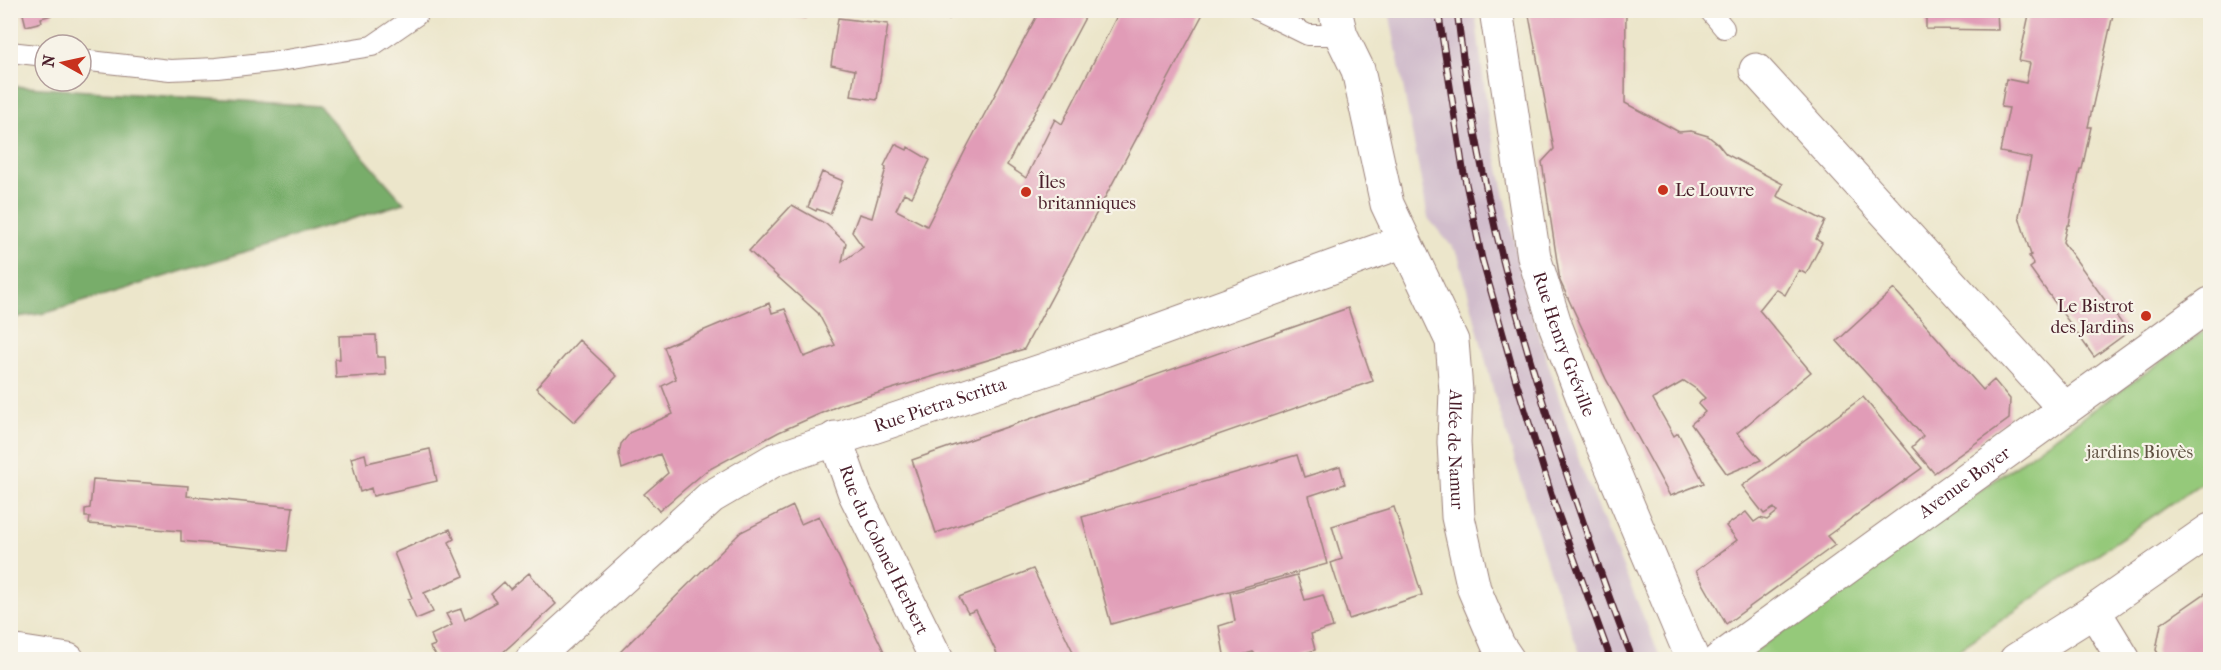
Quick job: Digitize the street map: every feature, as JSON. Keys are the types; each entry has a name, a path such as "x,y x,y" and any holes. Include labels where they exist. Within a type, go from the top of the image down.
{"street":[{"name":"Rue Henry Gréville","path":"1496,10 1532,246 1540,277 1586,406 1693,660"},
{"name":"Allée de Namur","path":"1338,22 1358,70 1387,204 1452,341 1456,391 1454,442 1458,517 1474,589 1498,645 1508,660"},
{"path":"1756,70 2064,408"},
{"name":"Rue Pietra Scritta","path":"532,660 711,497 774,460 1104,350 1404,241"},
{"name":"Avenue Boyer","path":"1719,660 1974,477 2064,408 2211,304"},
{"name":"Rue du Colonel Herbert","path":"835,438 855,494 937,660"},
{"path":"2016,660 2094,611 2211,530"},
{"path":"2094,611 2124,660"},
{"path":"10,651 68,660"}],"lane":[{"path":"1257,10 1308,35 1338,22"},
{"path":"1709,10 1724,28"},
{"path":"93,61 170,70 217,68 280,61 372,46 417,15"},
{"path":"10,52 33,55"}],"shaded area":[{"path":"1389,11 1475,11 1488,116 1526,295 1582,469 1661,659 1582,659 1547,564 1494,393 1458,254 1428,218"}],"green space":[{"path":"11,86 33,87 33,93 93,91 319,106 404,203 46,313 11,318"},
{"name":"jardins Biovès","path":"2210,327 2210,477 1945,659 1750,660 1748,656"}],"building":[{"path":"22,10 51,10 52,15 41,18 42,22 26,26"},
{"path":"789,10 807,10 805,18 788,15"},
{"path":"935,10 950,10 949,19 934,17"},
{"name":"Îles britanniques","path":"1040,10 1089,10 1007,165 1026,178 1055,119 1062,124 1120,10 1205,10 1024,349 842,404 779,432 706,471 659,511 644,494 668,473 660,454 622,469 619,454 621,444 631,432 673,414 662,386 676,379 664,347 769,303 772,313 785,309 804,357 835,345 818,313 749,251 792,205 826,224 846,243 842,262 863,247 852,232 859,214 872,218 886,168 884,166 895,144 907,150 908,147 930,160 912,197 904,193 896,210 927,226"},
{"name":"Le Louvre","path":"1528,10 1626,10 1625,103 1679,132 1691,131 1708,136 1726,154 1783,184 1777,196 1825,221 1816,239 1822,243 1806,274 1799,270 1785,295 1776,289 1759,310 1811,372 1737,433 1761,460 1727,474 1691,424 1705,412 1698,404 1705,398 1684,381 1653,399 1674,436 1678,433 1704,483 1670,496 1606,379 1560,281 1542,162 1554,149"},
{"path":"1926,10 1997,10 1998,30 1926,29"},
{"path":"2030,10 2114,10 2088,127 2091,127 2082,169 2080,169 2069,225 2067,225 2063,242 2128,332 2094,357 2030,268 2034,265 2029,256 2031,255 2019,216 2031,158 2000,152 2009,108 2001,107 2006,79 2026,83 2030,63 2019,61"},
{"path":"838,18 888,24 877,100 851,96 855,70 831,65"},
{"path":"822,172 843,181 830,214 808,207"},
{"path":"1894,289 1983,390 1994,380 2010,399 2009,419 1934,473 1912,447 1923,436 1837,341"},
{"path":"1348,308 1373,381 936,533 912,460"},
{"path":"376,335 377,357 385,357 386,375 336,378 335,359 340,359 339,336"},
{"path":"579,340 617,376 574,422 536,388"},
{"path":"1863,397 1922,468 1827,536 1835,545 1726,624 1696,571 1737,540 1726,526 1746,512 1754,522 1760,518 1767,520 1777,512 1774,508 1764,514 1742,486"},
{"path":"430,449 437,481 373,496 371,488 360,492 351,458 365,454 367,463"},
{"path":"1297,455 1304,477 1340,466 1345,484 1309,496 1327,564 1111,624 1082,517"},
{"path":"93,479 188,486 187,496 293,507 287,551 181,541 181,531 89,524 90,517 85,517 85,509 90,508"},
{"path":"793,506 801,524 819,516 888,660 612,660 741,532"},
{"path":"1394,507 1422,595 1349,619 1331,563 1342,559 1332,526"},
{"path":"450,529 454,539 449,542 464,576 424,593 433,612 416,619 408,600 412,598 394,553"},
{"path":"1033,569 1077,660 1000,660 976,610 968,613 959,597"},
{"path":"529,573 556,604 494,660 439,660 430,647 435,645 431,635 452,625 446,614 461,609 465,620 497,602 491,594 504,582 510,589"},
{"path":"1297,575 1305,600 1323,595 1333,627 1311,634 1315,650 1284,660 1255,660 1253,652 1225,660 1219,626 1235,621 1230,593"},
{"path":"2210,590 2210,660 2162,660 2156,650 2161,624"}],"railway":[{"path":"1438,10 1463,169 1482,259 1516,381 1554,503 1611,660"},
{"path":"1457,10 1476,137 1489,201 1520,326 1558,449 1633,660"}],"place":[{"name":"Le Louvre","path":"1663,190"},
{"name":"Îles britanniques","path":"1026,192"},
{"name":"Le Bistrot des Jardins","path":"2146,316"}]}
